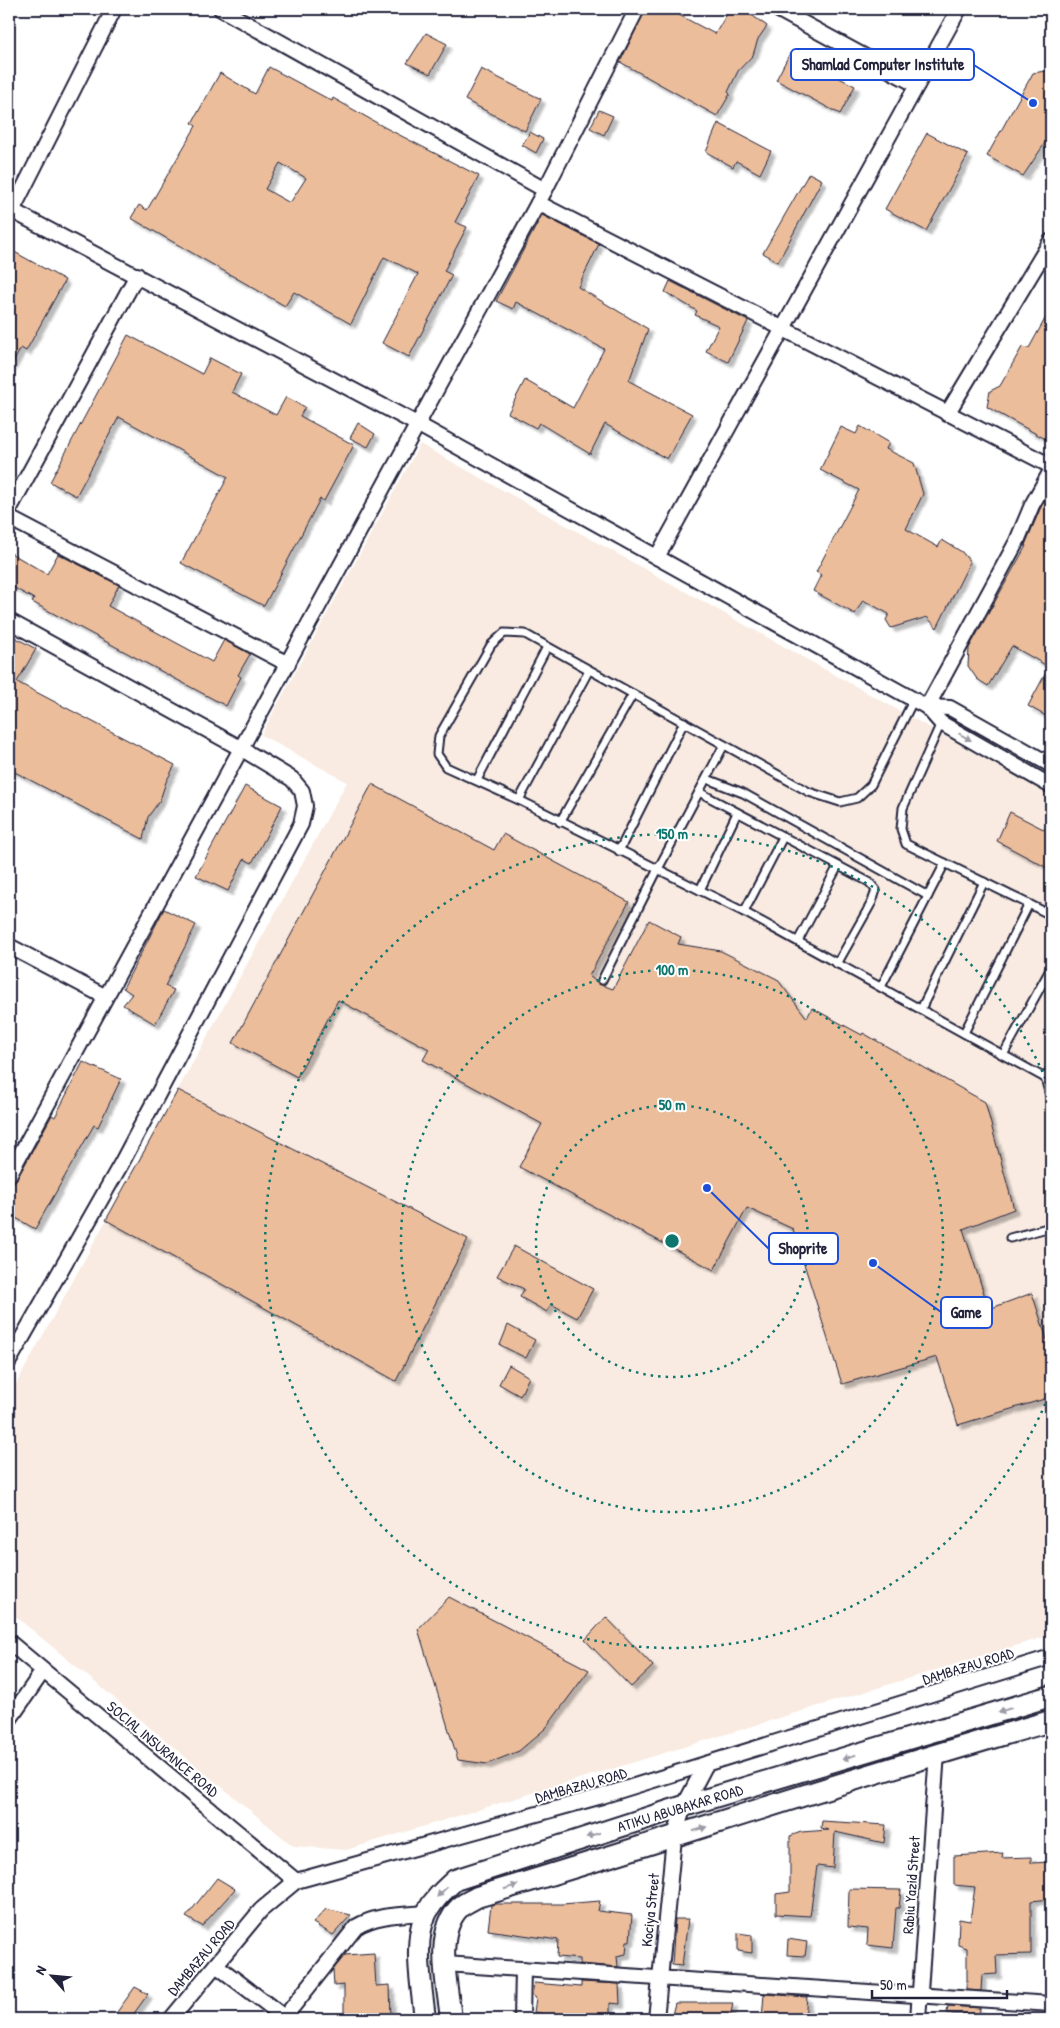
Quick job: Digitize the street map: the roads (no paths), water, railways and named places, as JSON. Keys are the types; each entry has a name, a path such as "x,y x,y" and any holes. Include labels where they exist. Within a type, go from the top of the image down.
{"street":[{"path":"114,9 10,210 137,275 417,424 914,699 927,707 940,723 1051,786"},
{"path":"221,9 545,190"},
{"path":"9,1175 104,996 288,664 538,203 638,9"},
{"path":"777,9 917,85"},
{"path":"657,557 960,9"},
{"path":"538,203 1051,466"},
{"path":"947,414 1051,241"},
{"path":"9,510 137,275"},
{"path":"927,707 1017,541 1032,505 1051,472"},
{"path":"9,518 288,664"},
{"path":"9,621 242,748 292,779 302,791 306,806 301,824 121,1164 9,1361"},
{"path":"927,707 950,708 1051,766"},
{"path":"9,946 104,996"},
{"name":"SOCIAL INSURANCE ROAD","path":"9,1642 296,1881"},
{"name":"DAMBAZAU ROAD","path":"170,2019 261,1910 296,1881 593,1799 1051,1657"},
{"path":"9,1720 43,1671"},
{"name":"ATIKU ABUBAKAR ROAD","path":"425,2019 420,1948 426,1913 438,1895 455,1880 684,1806 1051,1696"},
{"path":"451,2019 445,1940 451,1920 460,1908 477,1897 674,1838 936,1753 1051,1721"},
{"name":"Rabiu Yazid Street","path":"918,2019 936,1753"},
{"name":"Kociya Street","path":"656,2019 674,1838 684,1806 706,1764"},
{"path":"216,1965 284,2018 356,1927 367,1920 426,1913"},
{"path":"446,1964 1051,2004"},
{"path":"522,2019 523,1969"}],"lane":[{"path":"914,699 871,785 857,798 840,802 809,792 525,634 504,632 492,646 439,736 437,754 446,766 519,800 744,912 1004,1055 1045,1078 1051,1098"},
{"path":"477,780 547,647"},
{"path":"519,800 589,670"},
{"path":"560,822 633,694"},
{"path":"619,850 684,722"},
{"path":"940,723 903,808 901,829 906,844 1051,914"},
{"path":"602,980 724,745"},
{"path":"707,779 743,793 928,896"},
{"path":"699,792 869,882 876,890 872,902 837,964"},
{"path":"700,890 737,812"},
{"path":"744,912 783,837"},
{"path":"881,987 945,863"},
{"path":"798,941 838,866"},
{"path":"921,1010 984,882"},
{"path":"964,1033 1029,904"},
{"path":"1004,1055 1051,968"},
{"path":"1045,1078 1051,1069"},
{"path":"1010,1238 1051,1227"}],"place":[{"name":"Shamlad Computer Institute","path":"1033,103"},
{"name":"Shoprite","path":"707,1188"},
{"name":"Game","path":"873,1263"}]}
